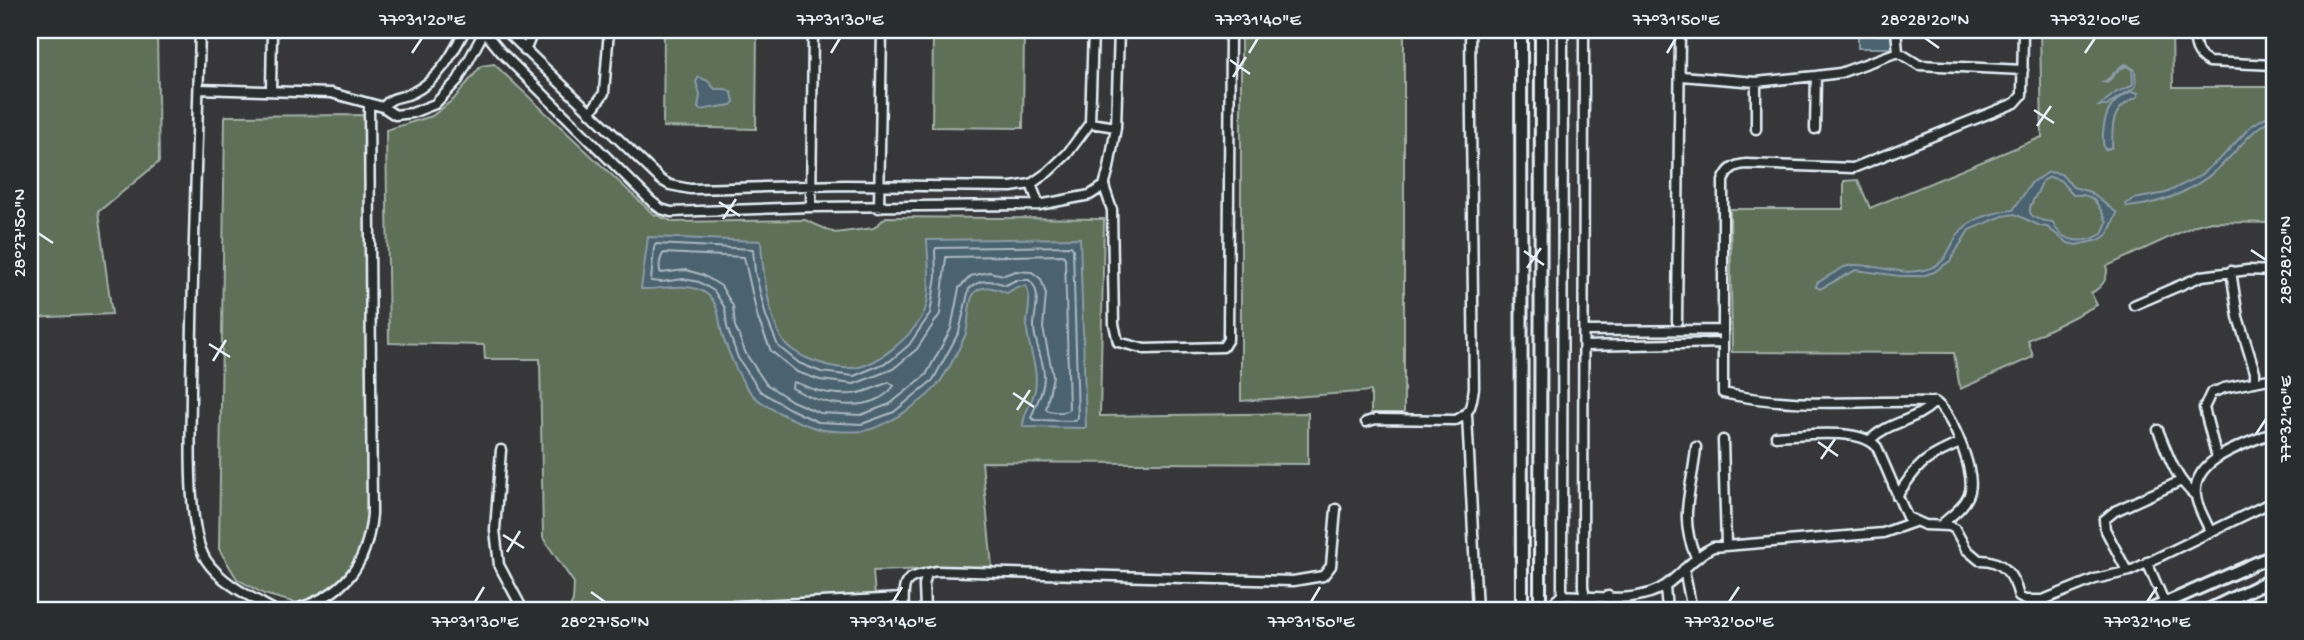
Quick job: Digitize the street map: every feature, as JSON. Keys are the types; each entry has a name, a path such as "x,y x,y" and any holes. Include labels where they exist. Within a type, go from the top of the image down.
{"street":[{"path":"200,30 192,244 191,440 194,528 206,560 234,587 274,610"},
{"path":"271,91 272,30"},
{"path":"383,107 390,99 412,93 437,74 454,53 465,30"},
{"path":"199,89 331,93 383,107 395,115 412,113 435,104 458,80 484,30 501,52 661,209 671,212 811,207 1039,205 1090,195 1104,186"},
{"path":"505,30 661,180 670,185 690,189 811,186 1011,187 1031,184 1067,154 1090,124 1093,30"},
{"path":"525,51 534,30"},
{"path":"590,113 604,93 609,30"},
{"path":"811,207 813,30"},
{"path":"879,208 882,30"},
{"path":"1119,30 1116,127 1110,168 1104,186 1112,211 1114,324 1118,342 1144,349 1223,347 1228,339 1230,30"},
{"path":"1470,30 1474,388 1467,415 1477,610"},
{"path":"1521,30 1522,610"},
{"path":"1539,610 1541,30"},
{"path":"1562,595 1563,30"},
{"path":"1584,30 1585,596 1588,610"},
{"path":"1677,321 1680,30"},
{"path":"1896,30 1898,52"},
{"path":"1942,524 1970,494 1972,477 1943,407 1936,402 1813,403 1753,400 1723,393 1723,181 1735,165 1746,163 1853,168 2015,103 2022,95 2023,30"},
{"path":"2194,30 2195,48 2200,57 2209,62 2274,65"},
{"path":"1681,76 1756,82 1816,76 1840,73 1898,52"},
{"path":"1898,52 1919,65 2023,70"},
{"path":"1815,129 1816,76"},
{"path":"1756,82 1756,129"},
{"path":"293,610 311,605 348,579 360,562 369,540 372,514 369,103"},
{"path":"1090,124 1116,127"},
{"path":"1031,184 1039,205"},
{"path":"2134,305 2202,276 2231,271 2274,271"},
{"path":"2231,271 2238,317 2255,372 2255,382"},
{"path":"1584,331 1723,330"},
{"path":"1584,346 1723,343"},
{"path":"2217,458 2204,408 2211,393 2274,379"},
{"path":"1871,439 1880,430 1925,413 1936,402"},
{"path":"1366,422 1376,419 1456,420 1467,415"},
{"path":"2158,429 2181,481 2196,496 2210,531"},
{"path":"2196,496 2197,477 2207,463 2274,432"},
{"path":"1776,436 1843,435 1871,439 1908,517 1925,525 1942,524 1955,529 1966,548 1979,560 1990,560 2010,571 2020,597 2025,600 2043,600 2095,579 2127,571 2274,501"},
{"path":"1723,440 1726,545"},
{"path":"1897,496 1918,466 1929,456 1959,443"},
{"path":"1696,447 1686,526 1696,557"},
{"path":"501,450 495,530 499,565 523,610"},
{"path":"2127,571 2105,529 2104,520 2115,512 2181,481"},
{"path":"904,610 903,598 908,578 912,575 942,571 1293,581 1323,576 1331,566 1336,509"},
{"path":"1545,610 1562,595 1629,597 1651,593 1665,586 1696,557 1713,547 1883,533 1914,522"},
{"path":"2150,610 2274,555"},
{"path":"2147,562 2165,604"},
{"path":"1684,569 1692,610"},
{"path":"925,610 924,585 928,573"},
{"path":"2208,610 2274,578"},
{"path":"1665,586 1667,610"},
{"path":"1608,596 1610,610"},
{"path":"653,610 903,598"},
{"path":"2252,610 2274,599"}],"green space":[{"path":"30,30 157,30 159,162 98,212 112,314 30,318"},
{"path":"664,30 757,30 756,129 663,127"},
{"path":"933,30 1024,30 1023,128 932,127"},
{"path":"1241,30 1404,30 1404,413 1371,413 1371,391 1241,401"},
{"path":"2040,30 2172,30 2173,87 2274,87 2274,223 2207,222 2107,266 2104,282 2091,293 2097,305 2028,340 2033,357 1960,389 1954,353 1732,352 1730,209 1844,209 1844,181 1858,180 1870,208 2042,137"},
{"path":"494,64 653,214 674,222 805,220 835,233 874,228 886,217 1104,219 1100,416 1308,413 1308,464 982,462 992,567 873,571 875,596 626,610 569,610 573,601 574,583 543,538 540,359 485,359 484,345 389,343 386,130 432,116 454,99 481,66"},
{"path":"365,115 373,540 367,560 352,580 331,600 296,603 264,594 237,579 219,549 225,116"}],"water":[{"path":"1858,35 1892,35 1892,48 1858,48"},
{"path":"2126,64 2135,70 2136,86 2107,106 2099,106 2133,84 2132,70 2127,66 2119,69 2107,83 2103,82 2119,68"},
{"path":"699,77 708,81 715,89 726,89 732,93 734,102 731,105 700,110 700,95 696,82"},
{"path":"2132,91 2138,93 2138,96 2116,114 2112,147 2105,150 2103,133 2108,112 2119,98"},
{"path":"2274,112 2274,118 2255,131 2218,168 2195,185 2169,198 2127,207 2126,204 2134,199 2166,193 2198,177 2222,157 2251,126"},
{"path":"2049,172 2061,174 2073,187 2090,192 2117,213 2108,234 2099,240 2076,245 2068,243 2047,227 2015,214 2003,216 1969,230 1950,261 1934,272 1922,276 1900,276 1856,270 1820,289 1816,287 1817,283 1844,267 1853,265 1906,272 1932,267 1943,260 1959,233 1970,223 1999,212 2013,210 2032,182","holes":["2050,177 2060,180 2073,195 2086,196 2098,205 2107,222 2102,234 2074,240 2062,235 2053,222 2033,217 2030,207 2042,181"]},
{"path":"648,237 761,241 770,307 783,341 806,358 845,368 861,366 883,356 913,329 920,319 928,294 927,240 1080,238 1086,428 1023,427 1036,382 1027,330 1029,302 1026,286 1017,287 1007,293 989,288 976,291 971,299 965,336 943,378 925,397 893,419 872,429 846,432 821,429 792,419 759,401 744,384 724,340 715,305 708,295 701,290 685,287 641,289"}]}
